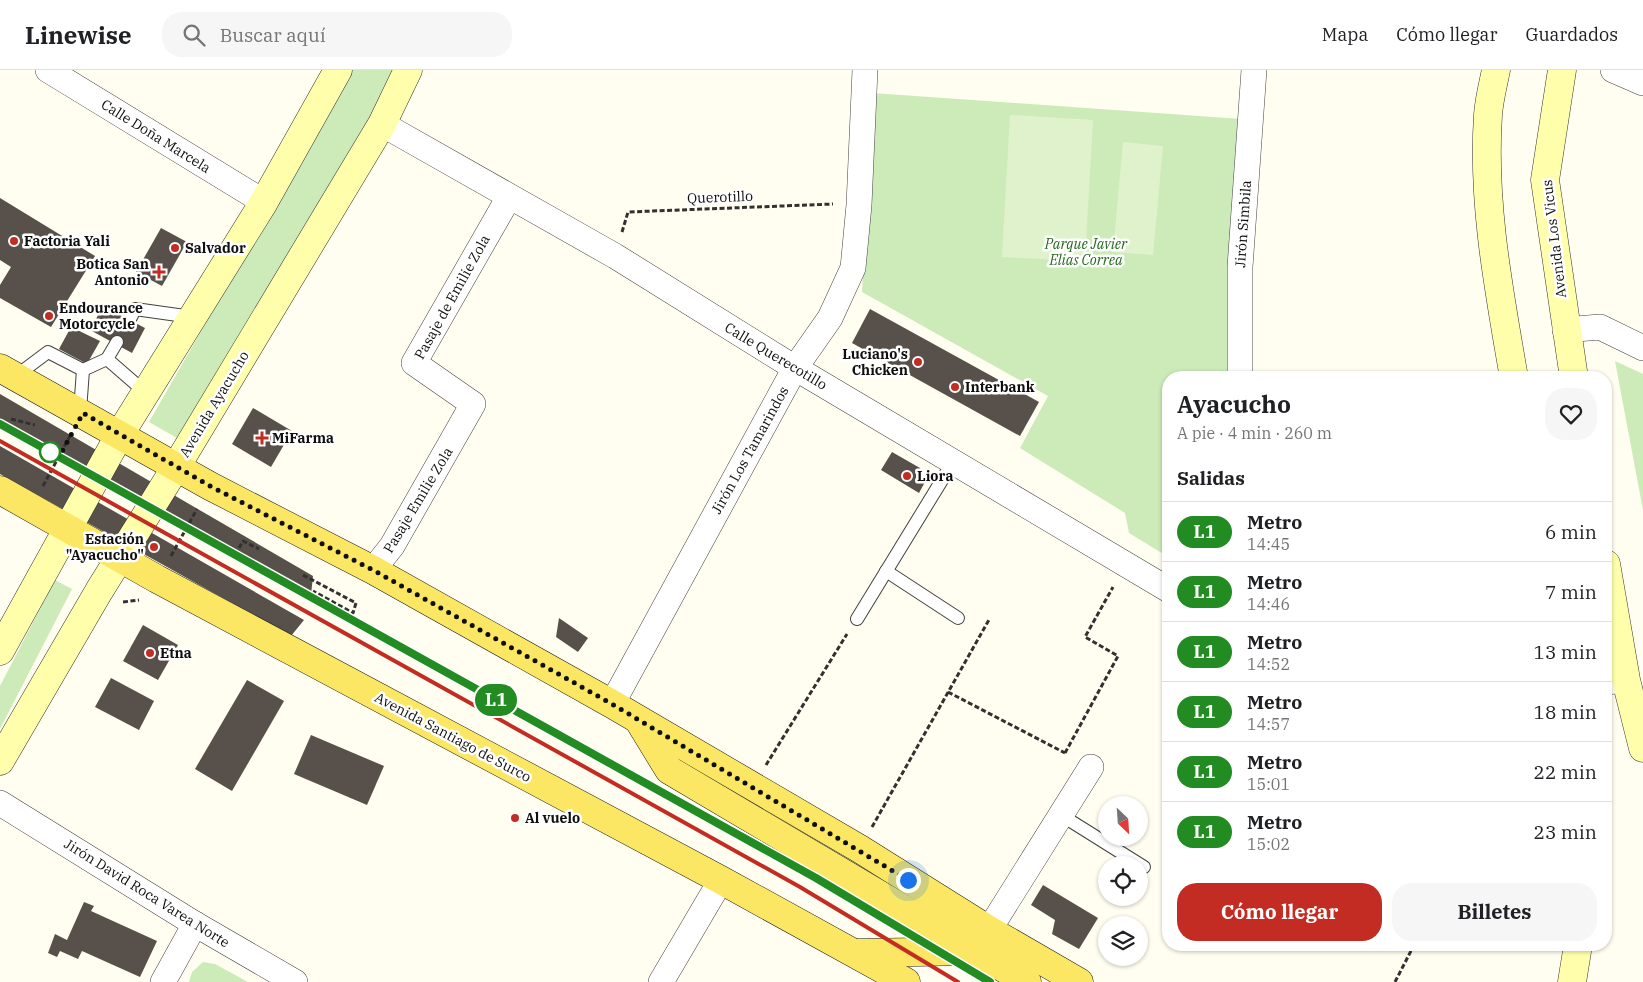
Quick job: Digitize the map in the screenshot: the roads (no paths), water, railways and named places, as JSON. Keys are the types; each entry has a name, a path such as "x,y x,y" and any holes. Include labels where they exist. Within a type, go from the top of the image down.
{"main road":[{"path":"0,651 120,434 264,202 338,70"},
{"name":"Avenida Ayacucho","path":"0,761 120,557 382,124 408,70"},
{"path":"1496,70 1488,114 1487,194 1493,252 1513,371"},
{"name":"Avenida Los Vicus","path":"1562,70 1545,180 1565,330 1573,371"},
{"path":"8,372 82,412 210,486 373,570 612,704 860,849 982,941 1028,982"},
{"name":"Avenida Santiago de Surco","path":"0,490 157,579 857,953 906,982"},
{"path":"1612,634 1616,681 1643,748"},
{"path":"636,718 669,770 982,941 1079,982"},
{"path":"857,953 982,941"},
{"path":"1572,982 1577,951"}],"street":[{"name":"Calle Doña Marcela","path":"48,70 264,202"},
{"name":"Jirón Los Tamarindos","path":"612,704 795,368 830,318 852,268 859,206 865,70"},
{"name":"Jirón Simbila","path":"1240,371 1240,267 1254,70"},
{"path":"1613,70 1643,83"},
{"name":"Calle Querecotillo","path":"382,124 509,198 615,256 795,368 1162,586"},
{"name":"Pasaje de Emilie Zola","path":"461,428 473,404 414,363 509,198"},
{"path":"1565,330 1600,328 1643,348"},
{"name":"Pasaje Emilie Zola","path":"373,570 392,546 461,428"},
{"path":"982,941 1091,767"},
{"name":"Jirón David Roca Varea Norte","path":"0,803 195,924 295,982"},
{"path":"661,982 721,880"},
{"path":"163,982 195,924"}],"lane":[{"path":"130,319 136,309 192,317"},
{"path":"84,370 107,358 118,342"},
{"path":"8,372 48,352 84,370"},
{"path":"107,358 145,392"},
{"path":"82,412 84,370"},
{"path":"857,619 953,462"},
{"path":"886,571 958,618"},
{"path":"1060,815 1126,856"}],"railway":[{"path":"0,424 815,878 990,982"},
{"path":"0,441 800,887 958,982"}],"metro line":[{"name":"L1","path":"0,424 816,878 990,982"}],"place":[{"name":"Factoria Yali","path":"14,241"},
{"name":"Salvador","path":"175,248"},
{"name":"Botica San Antonio","path":"159,272"},
{"name":"Endourance Motorcycle","path":"49,316"},
{"name":"Luciano's Chicken","path":"918,362"},
{"name":"Interbank","path":"955,387"},
{"name":"MiFarma","path":"262,438"},
{"name":"Liora","path":"907,476"},
{"name":"Estación \"Ayacucho\"","path":"154,547"},
{"name":"Etna","path":"150,653"},
{"name":"Al vuelo","path":"515,818"}],"park label":[{"name":"Parque Javier Elias Correa","path":"1086,252"}]}
